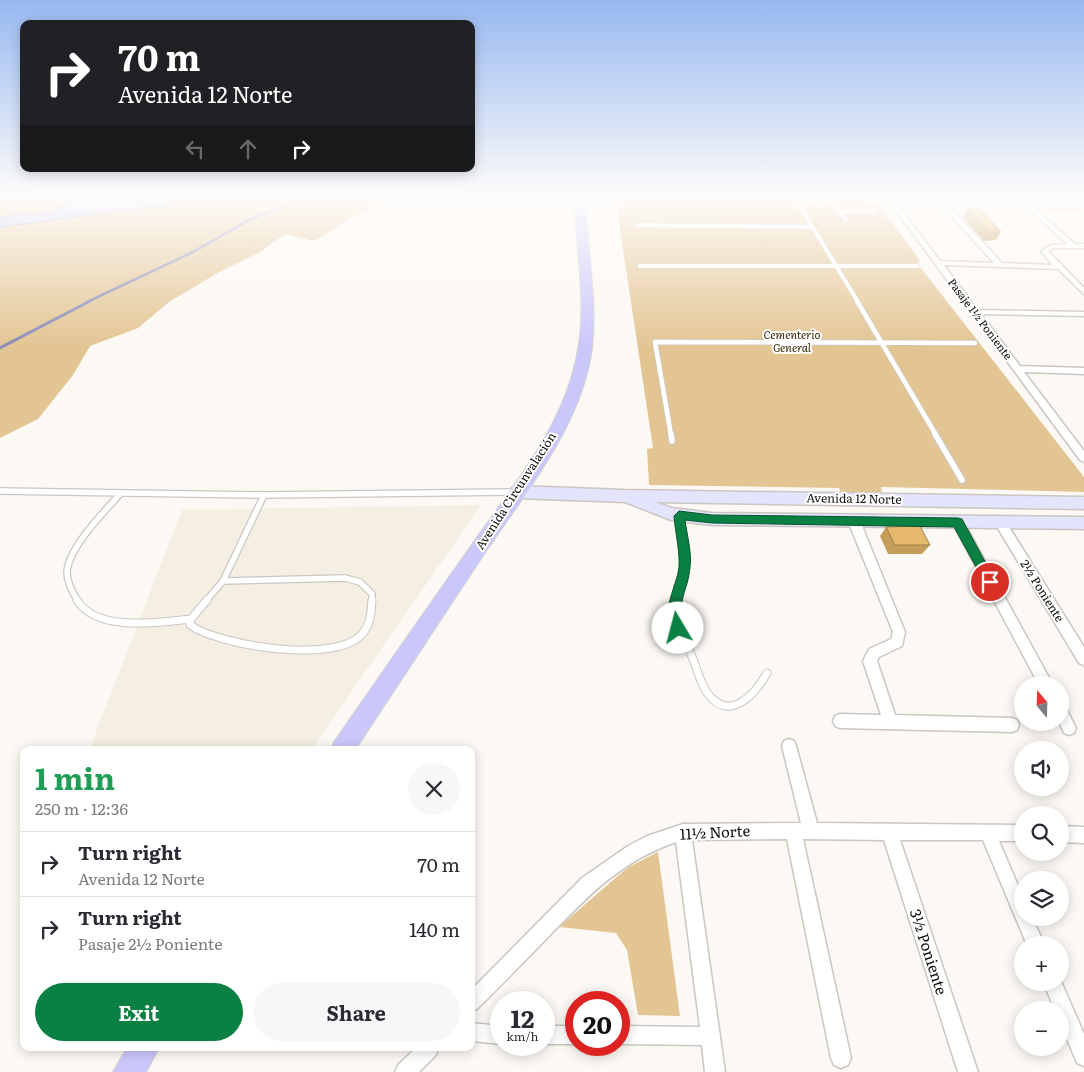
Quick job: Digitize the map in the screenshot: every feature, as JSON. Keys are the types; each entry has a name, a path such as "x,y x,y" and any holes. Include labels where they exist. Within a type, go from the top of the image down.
{"main road":[{"name":"Avenida Circunvalación","path":"345,746 517,492 560,422 575,387 584,356 587,315 583,246"},
{"name":"Avenida 12 Norte","path":"517,492 623,496 1084,502"},
{"name":"Avenida 12 Norte","path":"623,496 679,516 712,519 1084,523"},
{"path":"795,498 802,521"},
{"path":"128,1072 142,1051"}],"street":[{"name":"Pasaje 1½ Poniente","path":"925,246 1084,458"},
{"path":"982,246 1000,265"},
{"path":"1053,246 1045,249 1045,253 1083,289"},
{"path":"938,263 1059,268"},
{"path":"975,312 1084,314"},
{"path":"1018,370 1084,371"},
{"path":"1072,442 1084,442"},
{"path":"854,521 899,632 897,642 874,653 870,661 890,722"},
{"path":"958,522 1041,676"},
{"name":"2½ Poniente","path":"1000,522 1083,655"},
{"path":"840,721 1012,725"},
{"path":"789,746 811,830"},
{"path":"793,830 841,1058"},
{"name":"11½ Norte","path":"475,999 588,884 634,852 653,842 683,832 811,830 1014,833"},
{"name":"3½ Poniente","path":"889,831 968,1072"},
{"path":"683,832 715,1072"},
{"path":"987,832 1014,895"},
{"path":"1069,835 1083,837"},
{"path":"1056,991 1084,1056"},
{"path":"475,1032 490,1034"},
{"path":"630,1035 710,1036"},
{"path":"406,1072 426,1051"}],"lane":[{"path":"822,246 962,480"},
{"path":"640,266 917,266"},
{"path":"672,441 655,342 975,343"},
{"path":"0,491 264,495 517,492"},
{"path":"120,494 94,524 69,563 67,581 75,601 98,618 126,623 191,619"},
{"path":"223,581 346,578 360,582 372,594 372,620 365,631 333,650 282,649 210,636 190,625 191,619 223,581 264,495"},
{"path":"679,516 684,566 677,586 675,616 700,681 716,702 728,707 750,700 757,692 767,673"}],"shaded area":[{"path":"481,505 314,746 91,746 182,510"}],"green space":[{"path":"0,246 268,246 169,302 138,328 90,346 73,375 38,419 0,438"},
{"name":"Cementerio General","path":"623,246 909,246 921,262 917,263 1084,477 1084,492 881,487 882,492 841,492 839,488 649,485 647,449 653,448"},
{"path":"658,852 680,1016 638,1015 627,950 616,933 559,927 627,868"}],"building":[{"path":"920,526 930,545 895,545 886,527"}],"waterway":[{"path":"87,302 203,246"},
{"path":"0,348 90,301"}],"route":[{"path":"678,628 675,616 675,599 684,566 679,516 712,519 958,522 990,582"}]}
